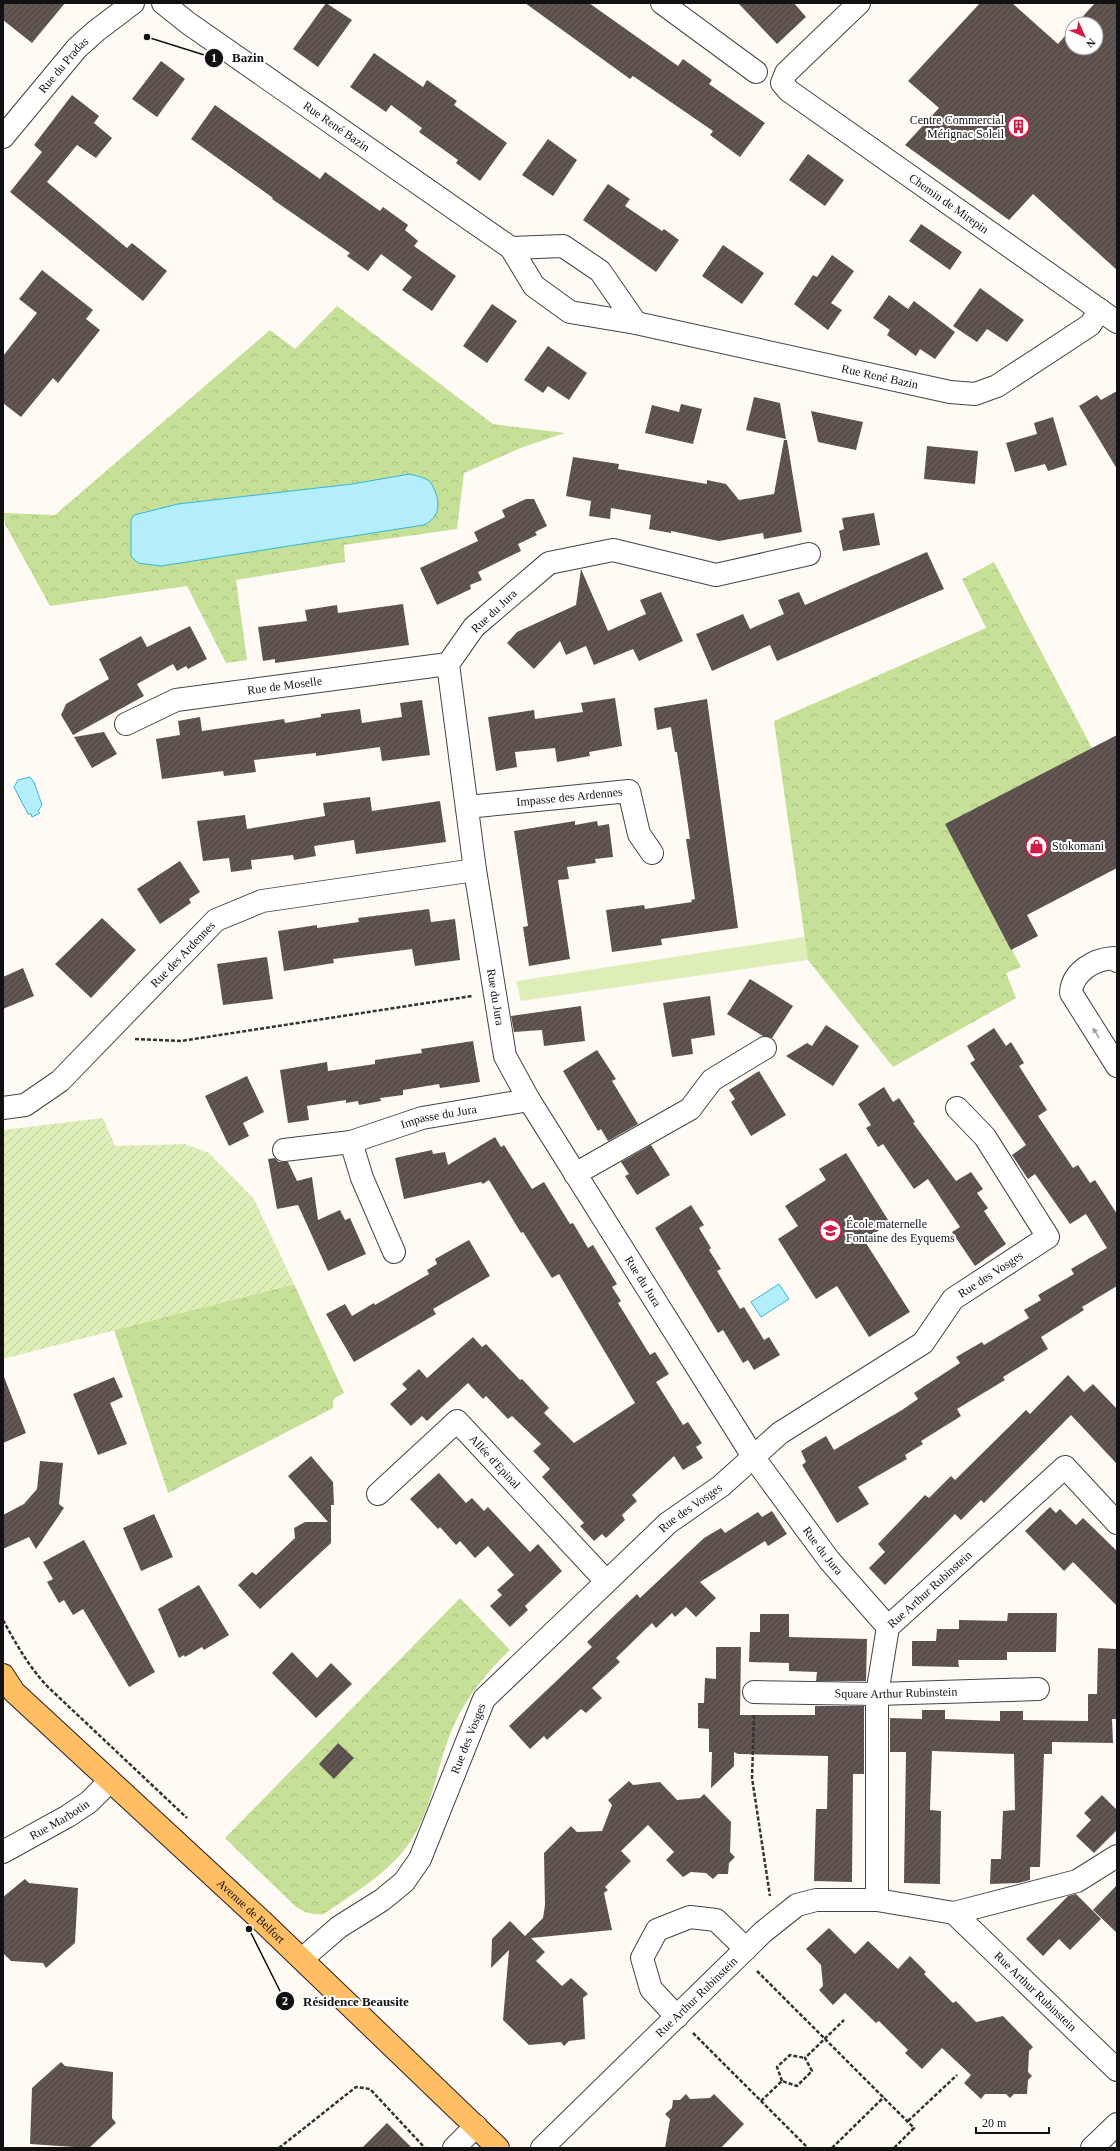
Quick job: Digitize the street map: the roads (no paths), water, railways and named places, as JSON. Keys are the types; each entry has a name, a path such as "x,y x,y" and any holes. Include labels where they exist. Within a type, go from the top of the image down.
{"main road":[{"name":"Avenue de Belfort","path":"3,1675 14,1692 302,1959 498,2148"}],"street":[{"name":"Rue du Pradas","path":"3,137 77,48 96,31 133,3"},
{"name":"Rue René Bazin","path":"163,3 188,23 511,248 534,286 570,312 636,323 950,392 975,394 997,386 1090,325 1109,316"},
{"path":"662,3 756,72"},
{"name":"Chemin de Mirepin","path":"859,3 786,73 782,83 788,91 1109,316"},
{"path":"511,248 563,246 600,271 636,323"},
{"name":"Rue du Jura","path":"809,554 716,575 613,550 549,562 474,627 448,664 476,870 505,1056 529,1100 754,1458 829,1560 888,1627"},
{"name":"Rue de Moselle","path":"126,724 176,700 448,664"},
{"name":"Impasse des Ardennes","path":"467,807 629,791 639,834 652,853"},
{"name":"Rue des Ardennes","path":"3,1108 25,1105 60,1081 216,920 262,900 476,870"},
{"path":"1117,961 1114,958 1101,959 1078,974 1072,983 1071,993 1117,1066"},
{"path":"576,1174 690,1109 712,1080 765,1048"},
{"name":"Impasse du Jura","path":"284,1150 351,1142 422,1118 529,1100"},
{"name":"Rue des Vosges","path":"302,1959 339,1926 382,1900 404,1882 420,1859 484,1699 668,1523 721,1486 754,1458 780,1433 923,1343 953,1299 1048,1237 985,1138 958,1108"},
{"path":"351,1142 362,1178 394,1252"},
{"name":"Allée d'Epinal","path":"378,1494 457,1421 606,1581"},
{"name":"Rue Arthur Rubinstein","path":"877,1900 877,1694 888,1627 1064,1468 1117,1523"},
{"name":"Square Arthur Rubinstein","path":"754,1692 877,1694 1038,1689"},
{"name":"Rue Marbotin","path":"3,1852 68,1816 89,1802 110,1780"},
{"name":"Rue Arthur Rubinstein","path":"542,2148 743,1952 774,1923 798,1905 816,1900 877,1900 954,1913 1077,1881 1117,1856"},
{"name":"Rue Arthur Rubinstein","path":"954,1913 1117,2070"},
{"path":"677,2017 650,1989 642,1958 657,1930 690,1917 716,1920 743,1952"},
{"path":"1092,2148 1117,2124"},
{"path":"454,2148 476,2126"}],"water":[{"path":"410,474 428,480 437,496 437,511 432,519 424,525 161,566 138,563 131,556 131,520 134,515 178,504 352,484"},
{"path":"30,777 34,782 42,805 38,811 40,813 32,817 31,814 28,814 14,787 18,780"},
{"path":"779,1284 789,1299 761,1317 751,1302"}],"place":[{"name":"Bazin","path":"147,37"},
{"name":"Centre Commercial Mérignac Soleil","path":"1019,127"},
{"name":"Stokomani","path":"1037,846"},
{"name":"École maternelle Fontaine des Eyquems","path":"831,1231"},
{"name":"Résidence Beausite","path":"249,1929"}]}
